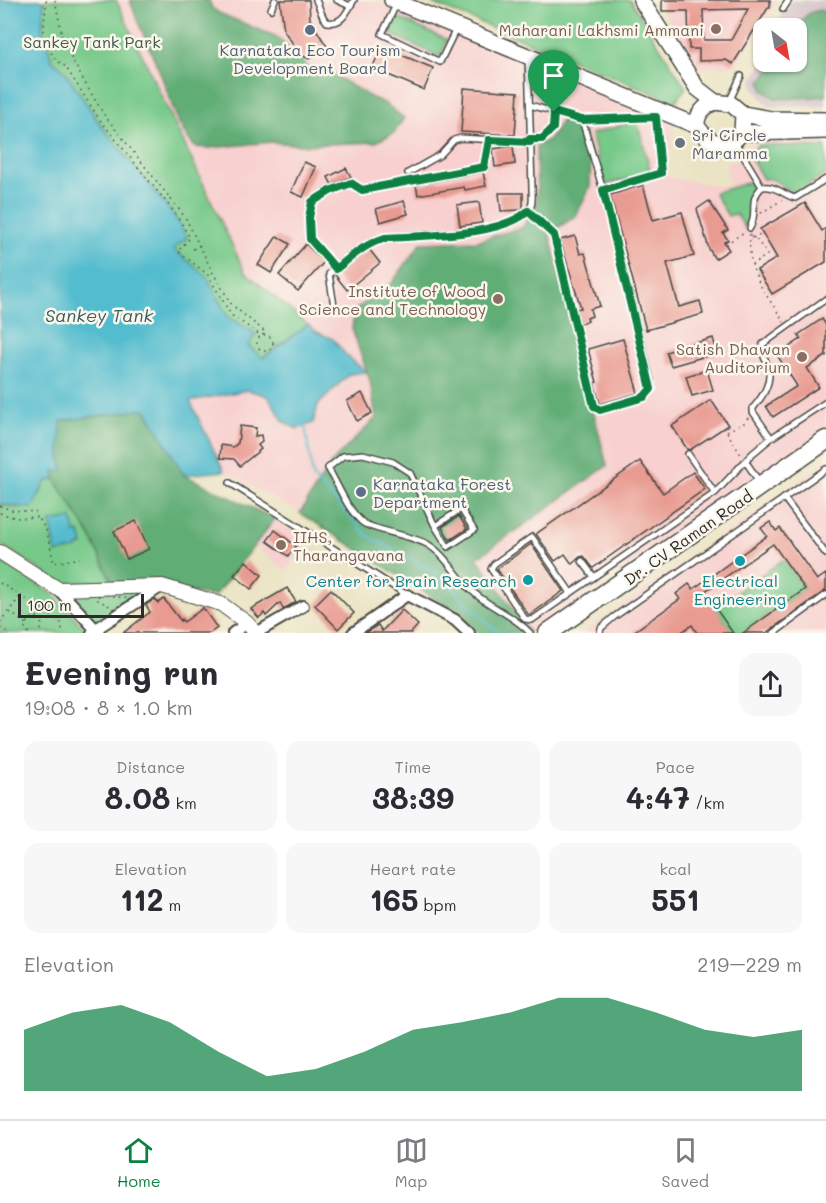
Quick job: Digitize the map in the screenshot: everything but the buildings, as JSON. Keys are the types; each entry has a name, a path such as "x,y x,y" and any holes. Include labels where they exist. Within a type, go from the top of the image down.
{"highway":[{"name":"Dr. CV Raman Road","path":"548,633 826,440"},
{"name":"Dr. CV Raman Road","path":"566,633 826,449"}],"main road":[{"path":"641,0 698,88 722,103 738,108 743,114 771,119 826,120"},
{"path":"399,1 663,116 698,120"},
{"path":"399,1 687,115 698,120 703,135 711,141 719,143 738,136 826,131"},
{"path":"698,120 709,105 722,103"},
{"path":"738,136 743,114"}],"street":[{"path":"0,552 58,589 96,632 162,586"},
{"path":"58,589 162,586 221,604 253,630"},
{"path":"353,633 407,595 455,620 470,633"},
{"path":"233,633 253,630 303,606"}],"lane":[{"path":"271,9 275,0"},
{"path":"324,0 316,1 327,22 334,23 340,21 352,3 338,0"},
{"path":"783,9 789,0"},
{"path":"399,1 382,34 440,62 457,27"},
{"path":"334,306 329,274 365,245 385,238 484,230 515,220 528,211 532,205 529,57"},
{"path":"722,103 741,76"},
{"path":"530,105 582,120 663,116 661,173 603,190"},
{"path":"408,173 440,155 454,140 461,138 542,139 553,128 554,112"},
{"path":"528,211 554,235 594,406 600,410 644,397 651,389 603,190 582,120"},
{"path":"738,136 762,187"},
{"path":"336,269 310,239 309,218 312,202 330,191 351,183 362,190 484,167 489,140"},
{"path":"750,228 755,214 753,205 755,194 762,187 776,188 786,196 795,198 826,179"},
{"path":"771,438 753,412 765,388 769,372 762,348 763,344 826,299"},
{"path":"588,606 574,591 532,537 490,569 525,619 528,620 574,591 715,493 771,438 826,402"},
{"path":"435,526 460,509 474,530 448,547 435,526 410,473 393,462 363,454 343,456 328,468 363,524 428,544 471,590 522,624 530,633"},
{"path":"688,454 715,493"},
{"path":"746,462 762,486"},
{"path":"600,633 601,628 614,617 826,469"},
{"path":"230,483 407,595"},
{"path":"784,498 826,554"},
{"path":"582,561 594,577"},
{"path":"774,633 826,595"},
{"path":"783,627 787,633"}],"path":[{"path":"46,0 44,29 52,55 64,66 100,120 175,213 190,238 178,251 208,275 231,315 259,334 265,335 270,337 273,341 271,348 266,351 259,348 258,343 260,337 265,335"},
{"path":"55,0 64,45 105,116 185,218 232,305 264,331 265,335"},
{"path":"145,175 149,172"},
{"path":"764,211 776,204"},
{"path":"750,228 751,266 787,326"},
{"path":"726,244 750,228"},
{"path":"753,238 762,233"},
{"path":"750,237 758,241 766,255 751,266"},
{"path":"193,249 200,246"},
{"path":"228,308 232,305"},
{"path":"726,431 744,423 753,412"},
{"path":"724,427 746,462"},
{"path":"0,506 11,510 36,512"},
{"path":"9,516 11,510"},
{"path":"0,513 16,518 38,517 47,532 54,562 80,558"},
{"path":"0,583 61,623 63,633"},
{"path":"101,594 130,599 115,609 96,599 101,594"},
{"path":"0,622 10,612 20,596"},
{"path":"37,618 41,608"},
{"path":"10,612 26,624"},
{"path":"29,633 25,628 26,624 30,619 37,618"},
{"path":"37,618 42,624 40,632"},
{"path":"0,628 9,633"}],"shaded area":[{"path":"116,0 368,0 468,37 675,122 666,176 684,180 730,187 725,164 745,157 756,141 826,142 826,429 533,633 477,633 459,614 300,513 224,471 189,401 248,390 308,324 245,272"},
{"name":"Maharani Lakhsmi Ammani","path":"655,0 778,0 766,18 753,18 753,39 736,65 698,68"},
{"path":"792,0 826,0 826,106 769,107 754,88 752,80 757,72 807,72 807,18 780,18"},
{"path":"826,462 826,633 583,633"},
{"name":"IIHS, Tharangavana","path":"275,519 307,543 286,570 254,547"}],"green space":[{"name":"Sankey Tank Park","path":"44,0 116,0 245,272 308,325 262,358 248,345 256,334 228,317 206,276 173,249 100,124 64,70 52,60 42,30"},
{"path":"130,0 209,0 212,8 221,14 277,37 309,68 334,75 384,103 404,118 394,133 376,142 302,145 272,142 209,148 195,147 188,139 171,103"},
{"path":"433,0 630,0 686,88 675,102 432,3"},
{"path":"820,10 826,13 826,96 775,98 763,90 761,81 768,72 807,72 807,18 804,18"},
{"path":"394,16 447,40 440,57 386,32"},
{"path":"562,120 576,124 583,130 591,157 590,187 576,216 554,230 533,211 537,203 536,146 550,139"},
{"path":"637,121 651,173 605,185 591,134"},
{"path":"758,145 826,147 826,174 796,193 776,181 763,179 750,157"},
{"path":"754,181 757,186 753,193 752,214 745,228 736,214 728,216 714,193"},
{"path":"529,216 549,232 607,466 477,558 530,633 477,633 459,614 300,513 332,462 376,418 370,381 352,329 354,311 392,283 421,243 477,241 523,227"},
{"path":"146,409 184,475 275,519 215,596 112,582 91,537 55,479 53,471 63,470 60,455 60,421"},
{"path":"55,479 91,537 112,582 60,583 0,544 0,504 16,508 39,496 46,481"},
{"path":"784,559 805,589 743,633 733,633 715,608"},
{"path":"0,561 53,594 85,629 82,633 0,633"},
{"path":"162,586 96,629 58,589"}],"water":[{"name":"Sankey Tank","path":"0,0 44,0 42,30 52,60 64,70 100,124 173,214 187,238 173,249 206,276 228,317 256,334 248,346 263,358 308,325 333,339 345,354 366,372 349,374 318,405 313,423 297,429 284,422 268,396 248,390 190,401 224,471 184,475 146,409 61,421 60,455 63,471 54,471 55,479 46,481 32,508 0,504"},
{"path":"72,518 75,533 80,532 83,545 77,549 56,553 51,522"}],"waterway":[{"path":"305,425 313,477 368,536 435,572 498,633"}],"place":[{"name":"Maharani Lakhsmi Ammani","path":"716,29"},
{"name":"Karnataka Eco Tourism Development Board","path":"310,30"},
{"name":"Sri Circle Maramma","path":"680,143"},
{"name":"Institute of Wood Science and Technology","path":"498,299"},
{"name":"Satish Dhawan Auditorium","path":"802,357"},
{"name":"Karnataka Forest Department","path":"361,492"},
{"name":"IIHS, Tharangavana","path":"281,545"},
{"name":"Electrical Engineering","path":"740,561"},
{"name":"Center for Brain Research","path":"528,580"}],"route":[{"path":"554,112 582,120 656,117 661,173 603,190 651,381 651,389 644,397 600,410 594,406 554,235 528,211 515,220 484,230 376,240 365,245 336,269 310,239 309,218 312,202 330,191 351,183 362,190 484,167 489,140 530,142 530,139 542,139 553,128 554,112"}]}
